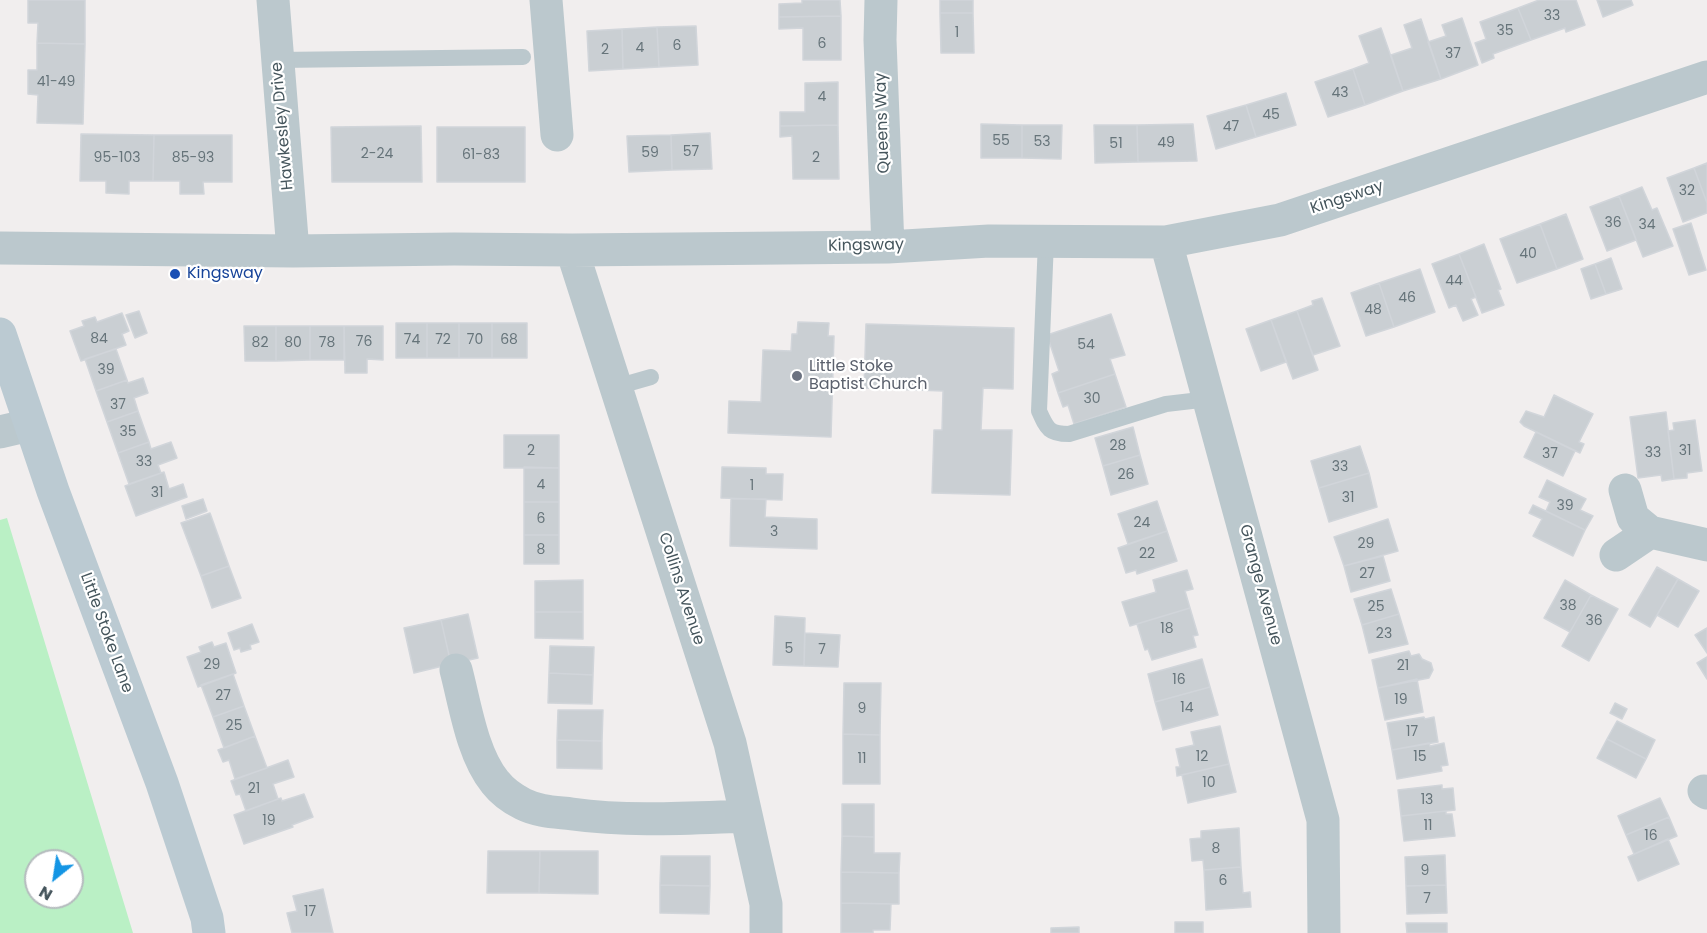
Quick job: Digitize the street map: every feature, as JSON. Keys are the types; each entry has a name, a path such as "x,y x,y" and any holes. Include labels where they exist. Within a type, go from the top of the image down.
{"street":[{"name":"Hawkesley Drive","path":"273,0 293,252"},
{"path":"546,0 557,135"},
{"name":"Queens Way","path":"881,0 880,40 888,247"},
{"name":"Kingsway","path":"0,248 293,252 888,247 989,241 1166,242 1280,220 1707,77"},
{"name":"Grange Avenue","path":"1166,242 1323,819 1324,933"},
{"name":"Collins Avenue","path":"572,250 730,743 766,904 766,933"},
{"name":"Little Stoke Lane","path":"0,334 15,429 162,783 207,918 209,933"},
{"path":"1625,490 1633,518 1650,532 1707,545"},
{"path":"1616,555 1650,532"},
{"path":"456,670 476,747 485,767 507,794 523,804 540,810 636,820 746,816"}],"lane":[{"path":"278,60 523,57"},
{"path":"1046,241 1039,411 1046,428 1055,434 1069,434 1166,404 1209,399"},
{"path":"616,387 651,377"}],"green space":[{"path":"7,518 133,933 0,933 0,520"}],"building":[{"path":"28,0 85,0 85,44 37,43 38,23 28,23"},
{"path":"802,0 840,0 841,16 779,17 779,4 802,3"},
{"path":"940,0 973,0 973,13 940,13"},
{"path":"1539,0 1576,0 1585,25 1566,32 1565,28 1531,40 1518,8"},
{"path":"1597,0 1631,0 1633,5 1603,17"},
{"path":"1518,8 1531,40 1493,54 1494,58 1482,63 1475,43 1486,39 1480,22"},
{"path":"940,13 973,13 974,53 941,53"},
{"path":"841,16 841,60 803,60 803,28 779,29 779,17"},
{"path":"1462,18 1478,65 1441,79 1428,42 1446,36 1442,25"},
{"path":"1421,19 1441,79 1403,91 1391,55 1412,48 1404,25"},
{"path":"696,26 698,65 659,67 657,27"},
{"path":"657,27 659,67 623,69 622,29"},
{"path":"1381,28 1403,91 1365,105 1353,69 1369,63 1359,36"},
{"path":"622,29 623,69 589,71 587,31"},
{"path":"37,43 85,44 83,124 37,123 38,95 28,94 28,70 37,70"},
{"path":"1353,69 1365,105 1328,117 1315,82"},
{"path":"838,82 838,125 780,126 780,112 805,112 805,83"},
{"path":"1286,93 1296,125 1256,137 1246,105"},
{"path":"1246,105 1256,137 1216,149 1207,116"},
{"path":"981,124 1022,125 1022,158 981,158"},
{"path":"1193,124 1197,161 1138,162 1137,125"},
{"path":"838,125 839,179 793,179 792,136 780,137 780,126"},
{"path":"1022,125 1062,125 1061,159 1022,158"},
{"path":"1094,125 1137,125 1138,162 1095,163"},
{"path":"421,126 422,182 332,182 331,127"},
{"path":"437,127 525,127 525,182 437,182"},
{"path":"710,133 712,169 672,170 671,135"},
{"path":"81,134 154,135 153,181 129,181 129,194 106,193 106,181 80,181"},
{"path":"154,135 232,135 232,182 203,182 204,194 180,194 180,181 153,181"},
{"path":"671,135 672,170 629,172 627,136"},
{"path":"1707,163 1707,203 1694,168"},
{"path":"1694,168 1707,203 1707,213 1683,222 1667,178"},
{"path":"1642,187 1652,210 1657,208 1673,246 1643,257 1619,196"},
{"path":"1619,196 1636,240 1607,251 1590,207"},
{"path":"1566,214 1583,259 1557,269 1540,224"},
{"path":"1691,223 1706,270 1689,275 1673,229"},
{"path":"1540,224 1557,269 1517,283 1500,239"},
{"path":"1484,244 1501,289 1498,290 1504,305 1482,313 1459,254"},
{"path":"1459,254 1476,297 1471,299 1478,315 1463,321 1456,305 1449,308 1432,264"},
{"path":"1611,258 1622,289 1606,294 1595,264"},
{"path":"1595,264 1606,294 1591,299 1581,269"},
{"path":"1420,269 1435,312 1394,327 1379,283"},
{"path":"1379,283 1394,327 1366,336 1351,293"},
{"path":"1322,298 1340,346 1313,355 1297,311 1313,305 1312,301"},
{"path":"139,311 147,333 135,338 126,315"},
{"path":"1297,311 1318,370 1293,379 1271,320"},
{"path":"122,313 129,331 122,334 126,345 81,361 70,331 84,326 82,321 95,317 97,322"},
{"path":"1111,314 1125,355 1110,359 1115,374 1058,393 1052,374 1059,371 1047,335"},
{"path":"1271,320 1286,362 1261,371 1246,329"},
{"name":"Little Stoke Baptist Church","path":"798,322 829,323 828,336 834,336 831,437 728,433 729,401 761,402 763,350 791,351 792,334 797,334"},
{"path":"396,323 427,323 427,358 396,358"},
{"path":"427,323 459,323 459,358 427,358"},
{"path":"459,323 492,323 492,358 459,358"},
{"path":"492,323 527,323 527,358 492,358"},
{"path":"866,324 1014,328 1013,389 983,388 981,430 1012,430 1010,495 932,493 934,430 942,430 943,391 864,388"},
{"path":"244,326 276,326 276,361 245,361"},
{"path":"276,326 310,326 310,360 276,361"},
{"path":"310,326 344,326 344,360 310,360"},
{"path":"344,326 383,326 383,360 367,359 367,373 345,373"},
{"path":"116,349 127,380 96,391 85,359"},
{"path":"1115,374 1126,407 1074,424 1068,405 1063,407 1058,393"},
{"path":"143,378 148,393 134,398 138,411 107,422 96,391 127,380 128,383"},
{"path":"1554,395 1593,414 1579,442 1584,444 1580,453 1520,422 1526,411 1544,417"},
{"path":"138,411 149,442 118,453 107,422"},
{"path":"1666,412 1674,479 1662,481 1661,475 1638,478 1630,417"},
{"path":"1695,420 1702,471 1687,473 1687,478 1674,479 1668,431 1674,430 1673,423"},
{"path":"1133,427 1140,455 1103,466 1095,438"},
{"path":"1536,432 1575,451 1563,476 1524,457"},
{"path":"504,435 559,435 559,468 504,468"},
{"path":"149,442 151,449 171,442 177,458 158,465 161,473 129,484 118,453"},
{"path":"1360,446 1369,473 1319,488 1311,461"},
{"path":"1140,455 1148,484 1111,495 1103,466"},
{"path":"524,467 559,468 559,502 524,502"},
{"path":"722,467 766,468 766,474 783,474 782,500 721,498"},
{"path":"164,472 169,489 183,484 187,497 136,516 125,486"},
{"path":"1369,473 1377,507 1329,522 1319,488"},
{"path":"1547,480 1586,499 1580,510 1593,516 1585,530 1546,511 1550,502 1539,497"},
{"path":"203,499 207,511 186,519 182,506"},
{"path":"731,499 766,499 765,517 817,519 817,549 730,546"},
{"path":"1157,501 1167,531 1128,544 1118,514"},
{"path":"524,502 559,502 559,535 524,535"},
{"path":"1533,505 1585,530 1573,556 1533,536 1542,519 1529,513"},
{"path":"210,513 229,566 201,576 181,523"},
{"path":"1388,519 1398,551 1344,566 1334,537"},
{"path":"1167,531 1177,561 1137,574 1136,570 1126,573 1118,548"},
{"path":"524,535 559,535 559,564 524,564"},
{"path":"1383,556 1390,581 1351,592 1344,566"},
{"path":"229,566 241,598 212,608 201,576"},
{"path":"1657,567 1678,579 1650,627 1629,615"},
{"path":"1187,570 1193,589 1185,591 1190,608 1130,626 1122,602 1156,592 1153,580"},
{"path":"1678,579 1699,591 1678,627 1657,615"},
{"path":"583,580 583,612 535,612 535,581"},
{"path":"1565,580 1591,595 1570,632 1544,618"},
{"path":"1391,589 1399,614 1362,625 1354,599"},
{"path":"1591,595 1618,609 1589,661 1562,646"},
{"path":"1190,608 1198,635 1193,636 1196,647 1152,660 1148,649 1145,650 1137,624"},
{"path":"535,612 583,612 583,639 535,638"},
{"path":"468,614 478,658 451,664 441,620"},
{"path":"1399,614 1408,644 1369,653 1362,625"},
{"path":"775,616 805,618 804,666 773,665"},
{"path":"441,620 451,664 414,673 404,628"},
{"path":"252,624 259,642 250,645 251,649 241,652 240,648 234,650 228,633"},
{"path":"1707,628 1707,653 1695,635"},
{"path":"805,633 840,635 838,667 804,666"},
{"path":"212,642 214,647 226,643 236,673 198,687 187,657 201,652 199,647"},
{"path":"550,646 594,647 593,675 549,673"},
{"path":"1409,651 1411,656 1419,654 1422,659 1431,663 1433,670 1429,678 1378,688 1372,660"},
{"path":"1707,657 1707,679 1697,663"},
{"path":"1202,659 1210,687 1155,702 1148,674"},
{"path":"549,673 593,675 592,704 548,703"},
{"path":"233,674 244,706 213,717 201,685"},
{"path":"1417,679 1423,712 1385,720 1378,688"},
{"path":"844,683 881,683 880,735 843,734"},
{"path":"1210,687 1218,715 1163,730 1155,702"},
{"path":"1615,703 1627,709 1622,719 1610,713"},
{"path":"244,706 255,736 224,748 213,717"},
{"path":"558,710 603,710 602,741 557,740"},
{"path":"1424,717 1425,719 1434,717 1438,742 1392,750 1387,723"},
{"path":"1617,721 1655,740 1646,759 1607,739"},
{"path":"1220,726 1229,764 1177,776 1176,767 1180,767 1176,749 1194,745 1191,732"},
{"path":"843,734 880,735 880,784 843,784"},
{"path":"255,736 267,768 235,779 229,760 223,762 218,750"},
{"path":"1607,739 1646,759 1636,778 1597,758"},
{"path":"557,740 602,741 602,769 557,768"},
{"path":"1429,743 1430,746 1444,743 1448,765 1441,766 1442,771 1397,779 1392,750"},
{"path":"288,760 294,777 273,784 278,799 246,811 240,794 236,795 231,781"},
{"path":"1229,764 1236,792 1188,803 1182,775"},
{"path":"1442,785 1442,789 1453,788 1455,810 1401,816 1398,790"},
{"path":"304,794 313,817 292,825 293,827 244,844 234,815 281,798 282,801"},
{"path":"1660,798 1669,817 1626,835 1618,816"},
{"path":"842,804 874,804 874,837 842,836"},
{"path":"1446,811 1446,814 1452,814 1455,836 1404,841 1401,816"},
{"path":"1669,817 1677,836 1634,854 1626,835"},
{"path":"1239,828 1241,867 1204,870 1203,860 1192,861 1190,839 1201,838 1201,831"},
{"path":"842,836 874,837 874,853 900,853 899,873 841,872"},
{"path":"1668,839 1679,864 1638,881 1628,857"},
{"path":"488,851 540,851 539,893 487,893"},
{"path":"540,851 598,851 598,894 539,893"},
{"path":"1445,855 1446,885 1406,886 1405,857"},
{"path":"661,856 710,856 710,886 660,885"},
{"path":"1241,867 1243,893 1250,892 1251,907 1206,910 1204,870"},
{"path":"841,872 899,873 899,904 841,903"},
{"path":"660,885 710,886 709,914 660,913"},
{"path":"1446,885 1447,913 1407,914 1406,886"},
{"path":"323,889 333,933 292,933 287,913 297,911 293,896"},
{"path":"841,903 891,904 890,930 873,930 873,933 841,933"},
{"path":"1175,922 1203,922 1203,933 1175,933"},
{"path":"1406,923 1447,923 1447,933 1407,933"},
{"path":"1079,927 1079,933 1051,933 1051,928"}],"place":[{"name":"Kingsway","path":"175,274"},
{"name":"Little Stoke Baptist Church","path":"797,376"}]}
